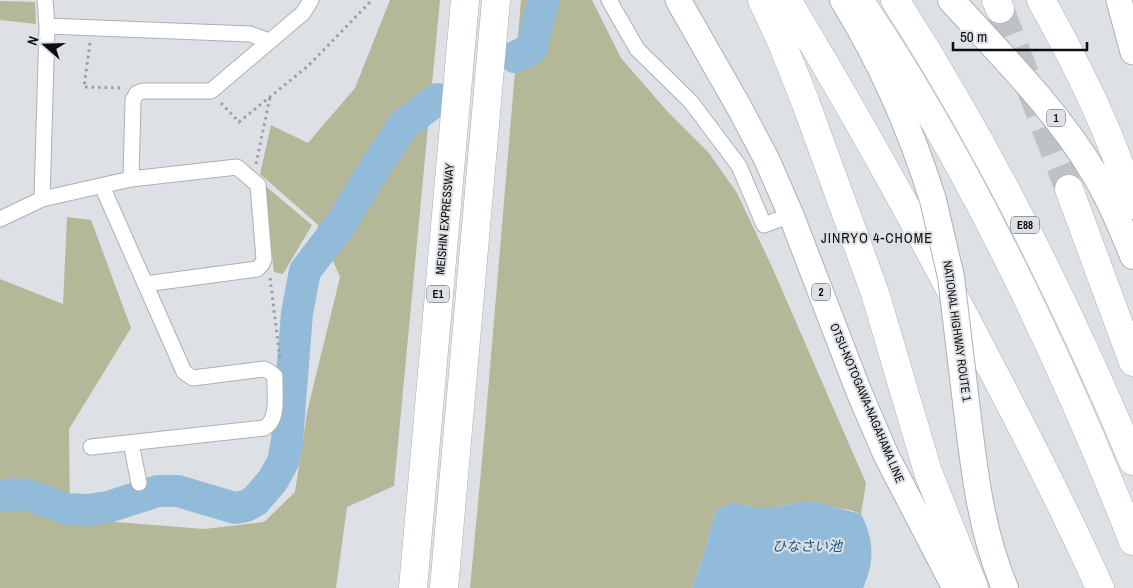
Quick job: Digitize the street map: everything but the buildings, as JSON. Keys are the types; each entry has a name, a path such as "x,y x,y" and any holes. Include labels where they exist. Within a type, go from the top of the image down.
{"highway":[{"name":"MEISHIN EXPRESSWAY","path":"413,588 465,0"},
{"path":"444,588 496,0"},
{"path":"762,0 782,43 805,101 875,293 928,472 974,588"},
{"path":"786,0 832,75 920,230 1062,504 1100,588"},
{"name":"NATIONAL HIGHWAY ROUTE 1","path":"843,0 860,28 904,117 922,163 933,200 951,277 973,460 982,510 991,547 1005,588"},
{"name":"E88","path":"859,0 912,83 982,208 1014,271 1085,423 1133,541"},
{"name":"E88","path":"896,0 972,129 1048,270 1079,335 1133,461"},
{"name":"1","path":"951,0 1040,98 1074,142 1099,181 1114,210 1133,256"},
{"path":"1041,0 1065,45 1111,142 1133,205"},
{"path":"1069,189 1133,362"}],"main road":[{"name":"OTSU-NOTOGAWA-NAGAHAMA LINE","path":"678,0 762,151 792,215 859,392 916,516 954,588"},
{"path":"1119,0 1133,52"}],"street":[{"path":"42,199 47,26 45,0"},
{"path":"131,179 133,100 137,93 211,91 303,13 311,0"},
{"path":"609,0 637,49 691,102 739,166 764,225 792,215"},
{"path":"47,26 250,34 269,41"},
{"path":"0,219 42,199 131,179 237,168 258,185 264,259 257,269 145,284"},
{"path":"91,447 264,428 274,418 274,376 270,372 264,369 193,378 184,372 102,186"},
{"path":"132,443 139,483"}],"path":[{"path":"211,91 239,122 308,66 372,0"},
{"path":"92,28 84,87 127,88 137,93"},
{"path":"249,177 256,165 270,97"},
{"path":"262,264 270,274 280,363 274,376"}],"green space":[{"path":"390,0 440,0 394,486 347,507 336,588 0,588 0,279 63,304 67,217 91,220 131,328 69,429 70,521 117,522 204,529 264,522 295,492 307,412 340,277 317,224 260,174 271,125 308,143 355,88"},
{"path":"521,0 592,0 621,58 667,111 709,153 737,193 772,267 866,483 861,514 850,510 803,502 770,508 732,503 716,510 692,588 470,588"},
{"path":"0,1 35,2 36,24 0,20"},
{"path":"263,184 312,225 283,274 274,272"}],"water":[{"name":"ひなさい池","path":"814,502 861,514 871,542 870,569 863,588 692,588 716,510 732,503 770,508"}],"waterway":[{"path":"515,57 531,49 544,0"},
{"path":"0,497 13,494 30,496 67,509 87,510 108,507 158,491 178,491 235,508 246,506 255,501 273,480 283,462 287,440 297,313 305,271 341,224 404,124 438,99"}],"tunnel":[{"path":"1000,9 1069,189"}],"district":[{"name":"JINRYO 4-CHOME","path":"877,238"}]}
